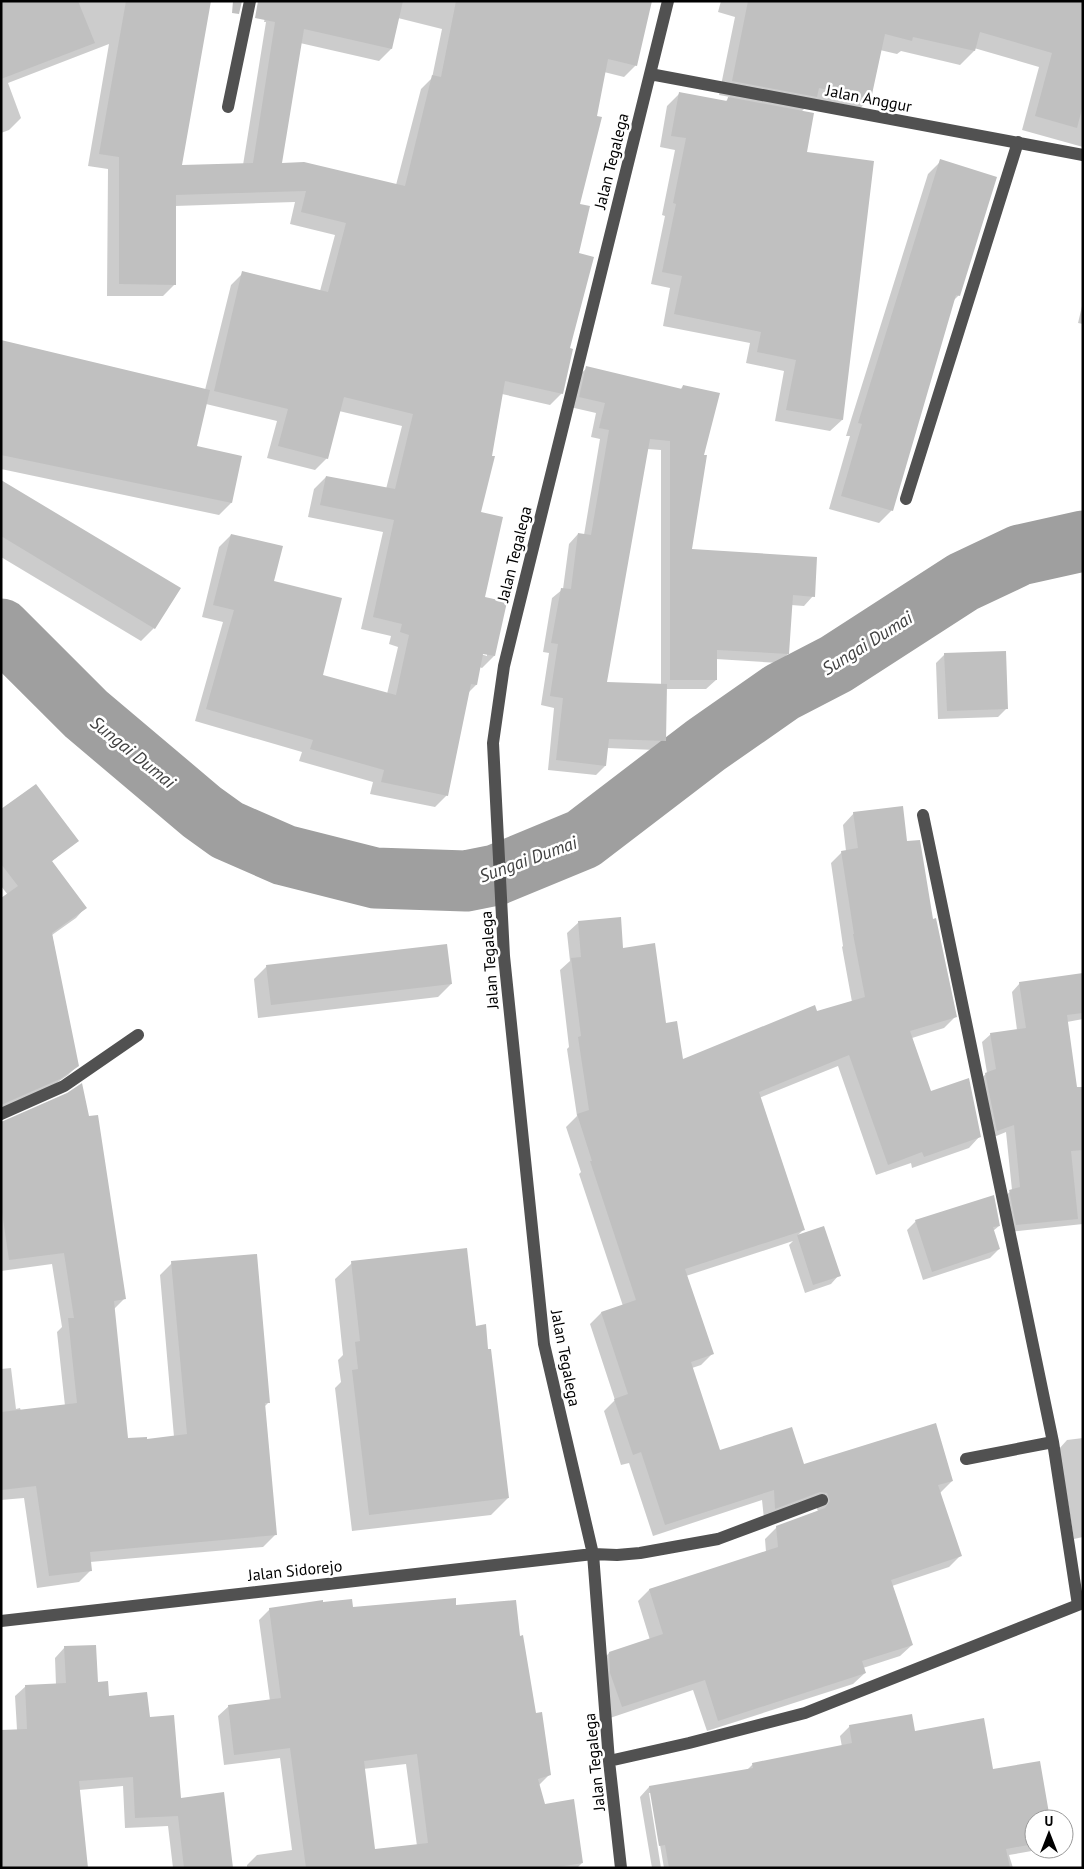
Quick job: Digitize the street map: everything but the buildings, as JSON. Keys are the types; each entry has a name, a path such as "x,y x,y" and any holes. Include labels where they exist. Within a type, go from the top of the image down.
{"street":[{"path":"228,107 250,1"},
{"name":"Jalan Tegalega","path":"621,1868 608,1761 593,1554 544,1344 504,956 493,743 506,658 668,1"},
{"name":"Jalan Anggur","path":"650,74 1083,155"},
{"path":"906,500 1018,142"},
{"path":"608,1761 689,1744 805,1713 1080,1604 1052,1442 923,815"},
{"path":"1,1114 64,1086 138,1035"},
{"path":"966,1459 1052,1442"},
{"name":"Jalan Sidorejo","path":"1,1621 593,1554 617,1555 640,1553 718,1539 822,1500"}],"waterway":[{"name":"Sungai Dumai","path":"1,629 86,714 202,812 227,830 284,855 375,878 466,881 496,875 583,839 706,745 782,692 836,664 963,582 1020,555 1083,541"}]}
